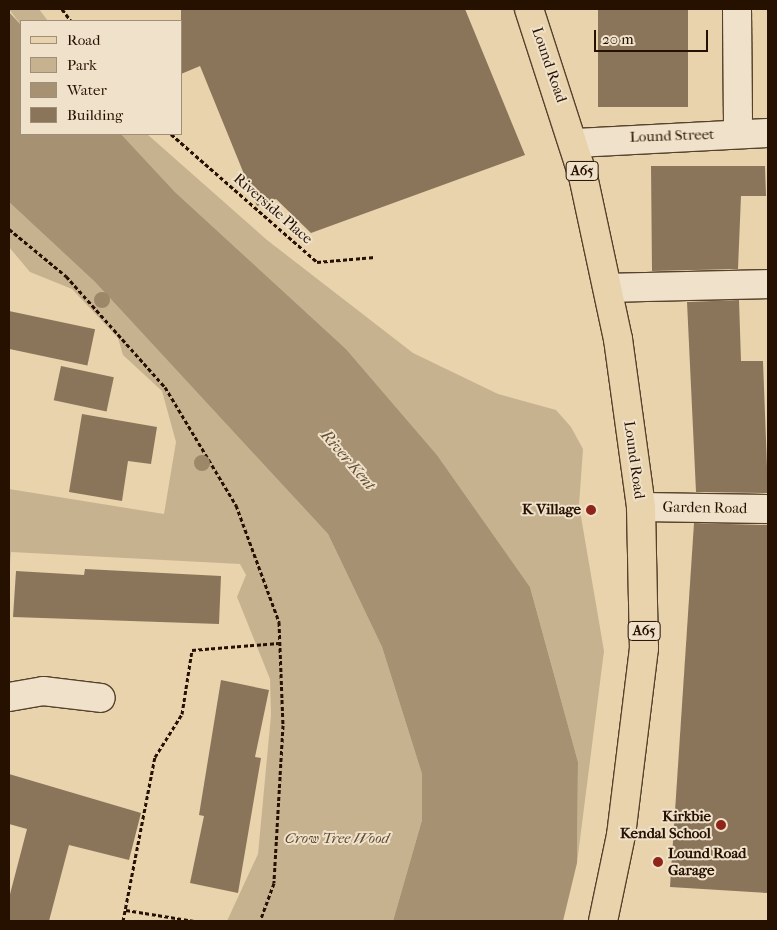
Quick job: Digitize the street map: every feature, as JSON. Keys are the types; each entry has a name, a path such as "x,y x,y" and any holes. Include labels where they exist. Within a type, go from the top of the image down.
{"main road":[{"name":"Lound Road","path":"529,9 576,143 608,288 641,507 644,648 621,835 603,921"}],"street":[{"path":"737,9 738,134"},
{"name":"Lound Street","path":"576,143 768,133"},
{"path":"608,288 768,284"},
{"name":"Garden Road","path":"641,507 768,509"},
{"path":"9,697 43,691 101,698"}],"path":[{"path":"62,9 70,20"},
{"name":"Riverside Place","path":"172,135 317,262 374,257"},
{"path":"9,229 66,276 165,387 236,505 279,622 283,724 274,882 260,921"},
{"path":"123,921 126,910 128,879 155,757 182,714 192,650 279,643"},
{"path":"126,910 194,921"}],"green space":[{"path":"9,9 39,9 47,20 20,20 20,24"},
{"path":"122,135 148,135 267,240 413,353 498,394 556,410 571,427 583,449 579,505 604,651 577,863 578,762 530,587 437,455 346,349 175,192"},
{"name":"Crow Tree Wood","path":"9,202 95,282 328,534 382,647 422,774 422,820 393,921 227,921 258,854 271,715 270,679 237,597 246,575 240,564 11,552 9,575 9,489 164,514 176,442 162,391 123,355 118,338 72,289 30,272 9,247"}],"water":[{"name":"River Kent","path":"9,12 20,24 20,135 122,135 175,192 346,349 437,455 530,587 578,762 577,863 563,921 393,921 422,820 422,774 382,647 328,534 95,282 9,202"}],"building":[{"path":"181,9 465,9 525,155 311,233 276,199 257,206 200,66 182,74"},
{"path":"598,9 688,9 688,107 598,107"},
{"path":"651,166 765,166 766,196 741,196 738,269 652,271"},
{"path":"739,300 741,361 763,361 768,493 696,492 687,302"},
{"path":"9,311 95,329 87,365 9,349"},
{"path":"61,366 114,377 107,411 54,400"},
{"path":"82,414 157,427 151,464 128,461 122,501 69,492"},
{"path":"694,523 768,525 768,893 670,887"},
{"path":"85,569 221,576 219,624 13,617 16,571 84,575"},
{"path":"221,680 269,690 255,757 261,758 238,893 190,883 204,816 199,815"},
{"path":"9,774 141,813 129,860 69,845 49,921 9,921 9,898 27,829 9,824"}],"place":[{"name":"K Village","path":"591,510"},
{"name":"Kirkbie Kendal School","path":"721,825"},
{"name":"Lound Road Garage","path":"658,862"}]}
